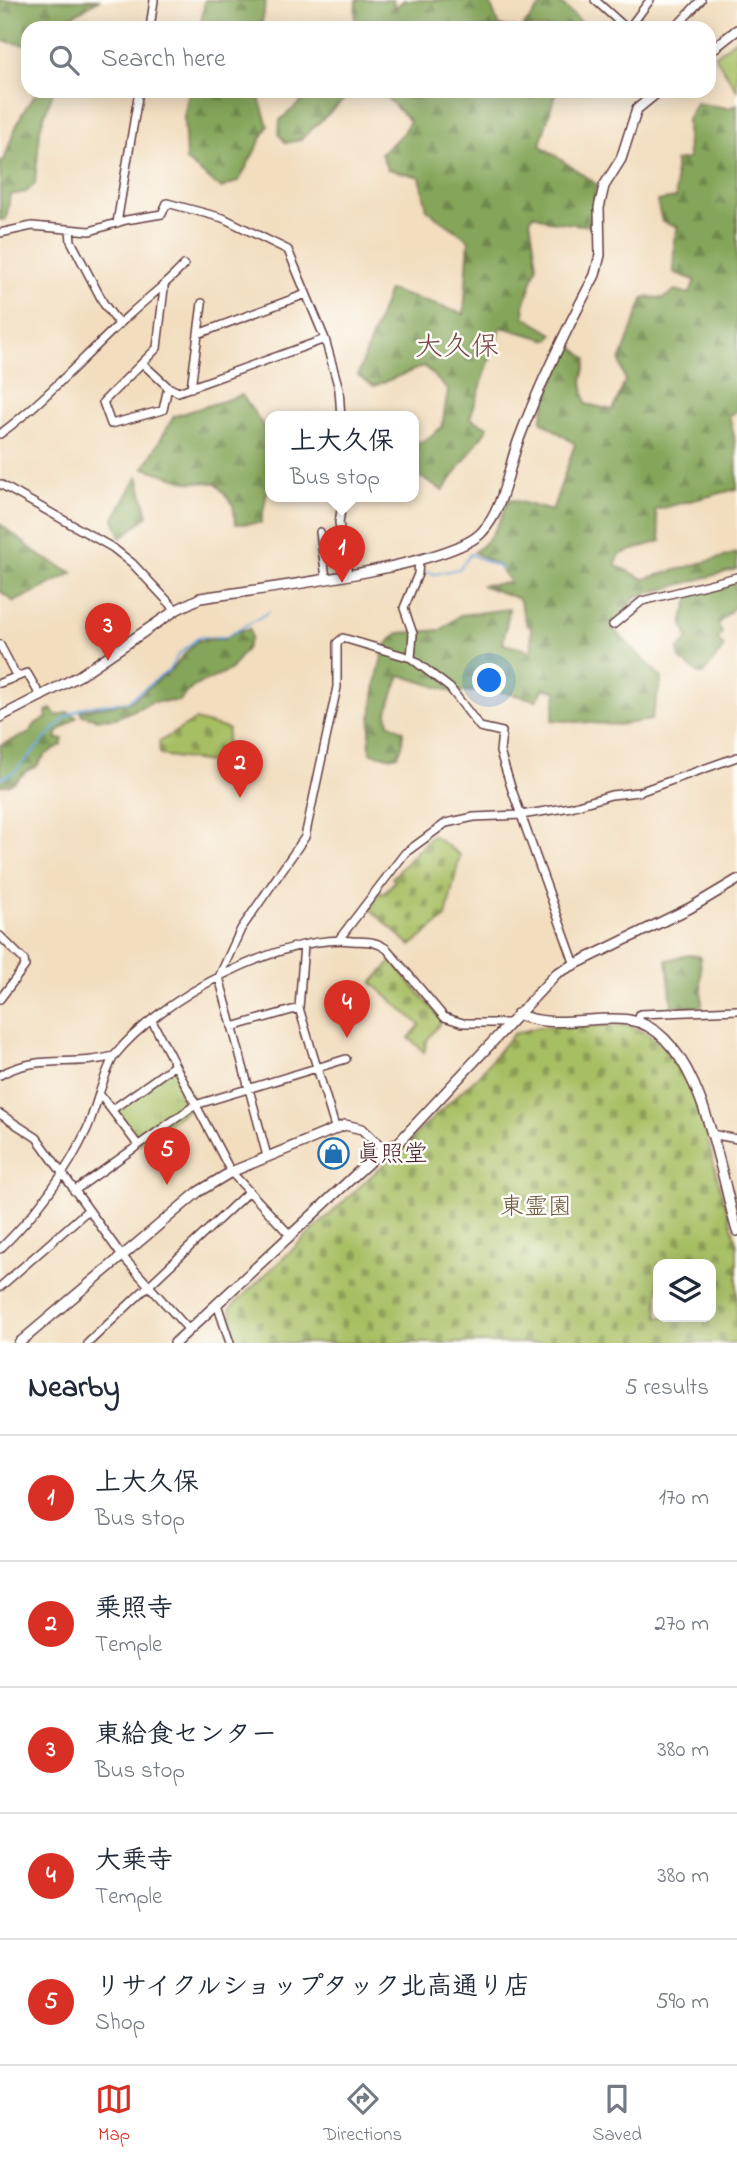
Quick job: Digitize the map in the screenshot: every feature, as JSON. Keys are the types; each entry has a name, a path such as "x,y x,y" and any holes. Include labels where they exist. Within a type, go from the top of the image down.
{"street":[{"path":"151,21 154,0"},
{"path":"633,21 650,0"},
{"path":"682,21 701,0"},
{"path":"598,1 619,21"},
{"path":"716,46 737,30"},
{"path":"117,223 138,98"},
{"path":"0,717 79,676 176,610 200,598 419,560 468,543 483,531 491,519 530,411 595,275 600,255 599,208 604,186 621,159 637,109 649,98"},
{"path":"0,233 32,226 90,231 162,214 167,203 223,218 289,250 325,339 340,389 341,411"},
{"path":"70,230 71,241 104,304 119,324"},
{"path":"0,434 34,407 119,324 164,288 184,265"},
{"path":"164,288 159,342 103,402 111,424 163,410 168,387"},
{"path":"198,334 306,294"},
{"path":"191,388 202,303"},
{"path":"142,363 168,387 178,392 325,339"},
{"path":"0,484 113,548 132,563 176,610"},
{"path":"342,502 339,523 348,574"},
{"path":"320,532 326,578"},
{"path":"411,658 413,634 404,608 418,574 419,560"},
{"path":"612,625 642,601 737,577"},
{"path":"267,1156 247,1090 219,977 241,929 305,837 337,687 337,643 343,638 411,658 450,688 480,727 502,732 500,752 574,962"},
{"path":"0,646 17,677"},
{"path":"0,683 29,674 41,697"},
{"path":"340,938 386,875 429,833 446,824 474,817 522,815 649,789 737,757"},
{"path":"175,1343 383,1149 398,1143 541,986 574,962 690,908 737,880"},
{"path":"0,936 25,963 24,969 0,999"},
{"path":"0,1250 62,1173 86,1131 114,1056 152,1021 219,977 249,962 304,945 340,938 376,942 387,949 444,1017 463,1023 510,1023"},
{"path":"304,945 299,1008 335,1128"},
{"path":"232,1027 299,1008"},
{"path":"638,1022 640,1014 662,1011 737,1010"},
{"path":"517,1014 548,1022 638,1022 664,1040 686,1068 711,1134 737,1231"},
{"path":"152,1021 231,1172 290,1235"},
{"path":"0,1076 14,1068 42,1061 79,1064 114,1056"},
{"path":"74,1191 195,1105 346,1059"},
{"path":"113,1110 175,1065"},
{"path":"101,1096 138,1145"},
{"path":"0,1114 37,1138 122,1256 189,1330"},
{"path":"19,1343 198,1192 231,1172 335,1128 354,1125 383,1149"},
{"path":"711,1134 737,1139"},
{"path":"88,1343 248,1192"},
{"path":"0,1287 88,1210"},
{"path":"217,1304 230,1343"}],"green space":[{"path":"0,0 98,0 69,21 21,21 21,44 0,41"},
{"path":"205,0 266,0 262,21 201,21"},
{"path":"356,0 393,0 395,8 404,0 489,0 497,21 355,21"},
{"path":"546,0 557,0 580,21 528,21"},
{"path":"737,38 737,90 716,58"},
{"path":"32,98 51,98 40,129 35,184 26,192 10,195 6,219 0,220 0,162 4,161 22,115"},
{"path":"188,98 259,98 268,126 239,181 221,188 186,161 184,116"},
{"path":"306,98 345,98 300,140 286,143 279,135 280,120"},
{"path":"387,98 554,98 540,145 596,184 591,226 548,221 534,214 530,220 537,265 524,306 525,317 553,334 549,340 501,327 470,418 488,427 443,491 419,476 419,442 442,427 448,390 424,366 374,386 358,375 389,290 464,314 469,240 427,210 420,177 387,169 381,153 401,135 410,121"},
{"path":"696,103 729,108 737,104 737,411 729,416 737,461 737,489 655,510 661,541 620,554 615,565 644,579 737,553 737,569 635,597 612,628 662,678 651,720 618,725 552,720 557,692 544,688 537,700 497,691 453,692 400,675 387,712 389,723 403,731 402,746 398,755 390,757 371,753 371,715 380,665 387,644 399,633 441,630 460,615 509,609 503,644 532,651 531,627 527,625 519,599 481,585 510,583 498,566 474,552 491,535 509,499 552,511 575,444 541,421 547,394 571,345 587,359 582,382 586,404 613,410 625,381 620,361 644,297 664,298 675,290 690,294 695,280 674,273 674,240 678,227 662,222 657,201 676,198 675,161 688,159 687,119"},
{"path":"242,395 265,429 265,502 261,523 236,524 233,505 216,483 188,482 144,468 174,416"},
{"path":"138,476 148,516 121,538 114,518"},
{"path":"0,524 42,557 73,573 14,602 0,591"},
{"path":"735,582 737,604 718,624 722,633 718,639 724,647 703,674 699,674 680,659 678,650 688,639 682,622 691,593"},
{"path":"250,629 251,638 246,649 230,670 193,687 179,701 152,702 116,718 98,719 82,715 80,710 130,702 171,670 197,640 224,639 236,631"},
{"path":"51,709 57,716 68,712 77,717 57,733 57,739 63,739 61,745 11,784 0,785 0,745 28,734 36,723 47,718 46,711"},
{"path":"195,720 228,729 224,764 160,755 159,742"},
{"path":"432,835 460,855 446,917 411,946 369,908 380,892 383,894 395,881 392,878"},
{"path":"688,955 700,956 702,1006 672,1007 667,960"},
{"path":"392,961 442,1020 428,1039 424,1052 409,1038 420,1025 372,983"},
{"name":"東霊園","path":"627,1025 649,1035 667,1050 681,1069 700,1114 737,1246 737,1343 236,1343 230,1308 479,1075 513,1034 539,1027"},
{"path":"175,1065 195,1105 138,1145 113,1109"}],"waterway":[{"path":"422,571 435,574 459,569 470,554 503,569"},
{"path":"0,779 14,772 67,716 84,707 128,701 169,670 178,655 199,637 226,637 269,612"}],"place":[{"name":"上大久保","path":"342,583"},
{"name":"東給食センター","path":"108,661"},
{"name":"乗照寺","path":"240,798"},
{"name":"大乗寺","path":"347,1038"},
{"name":"眞照堂","path":"333,1153"},
{"name":"リサイクルショップタック北高通り店","path":"167,1185"}],"district":[{"name":"大久保","path":"457,345"}]}
